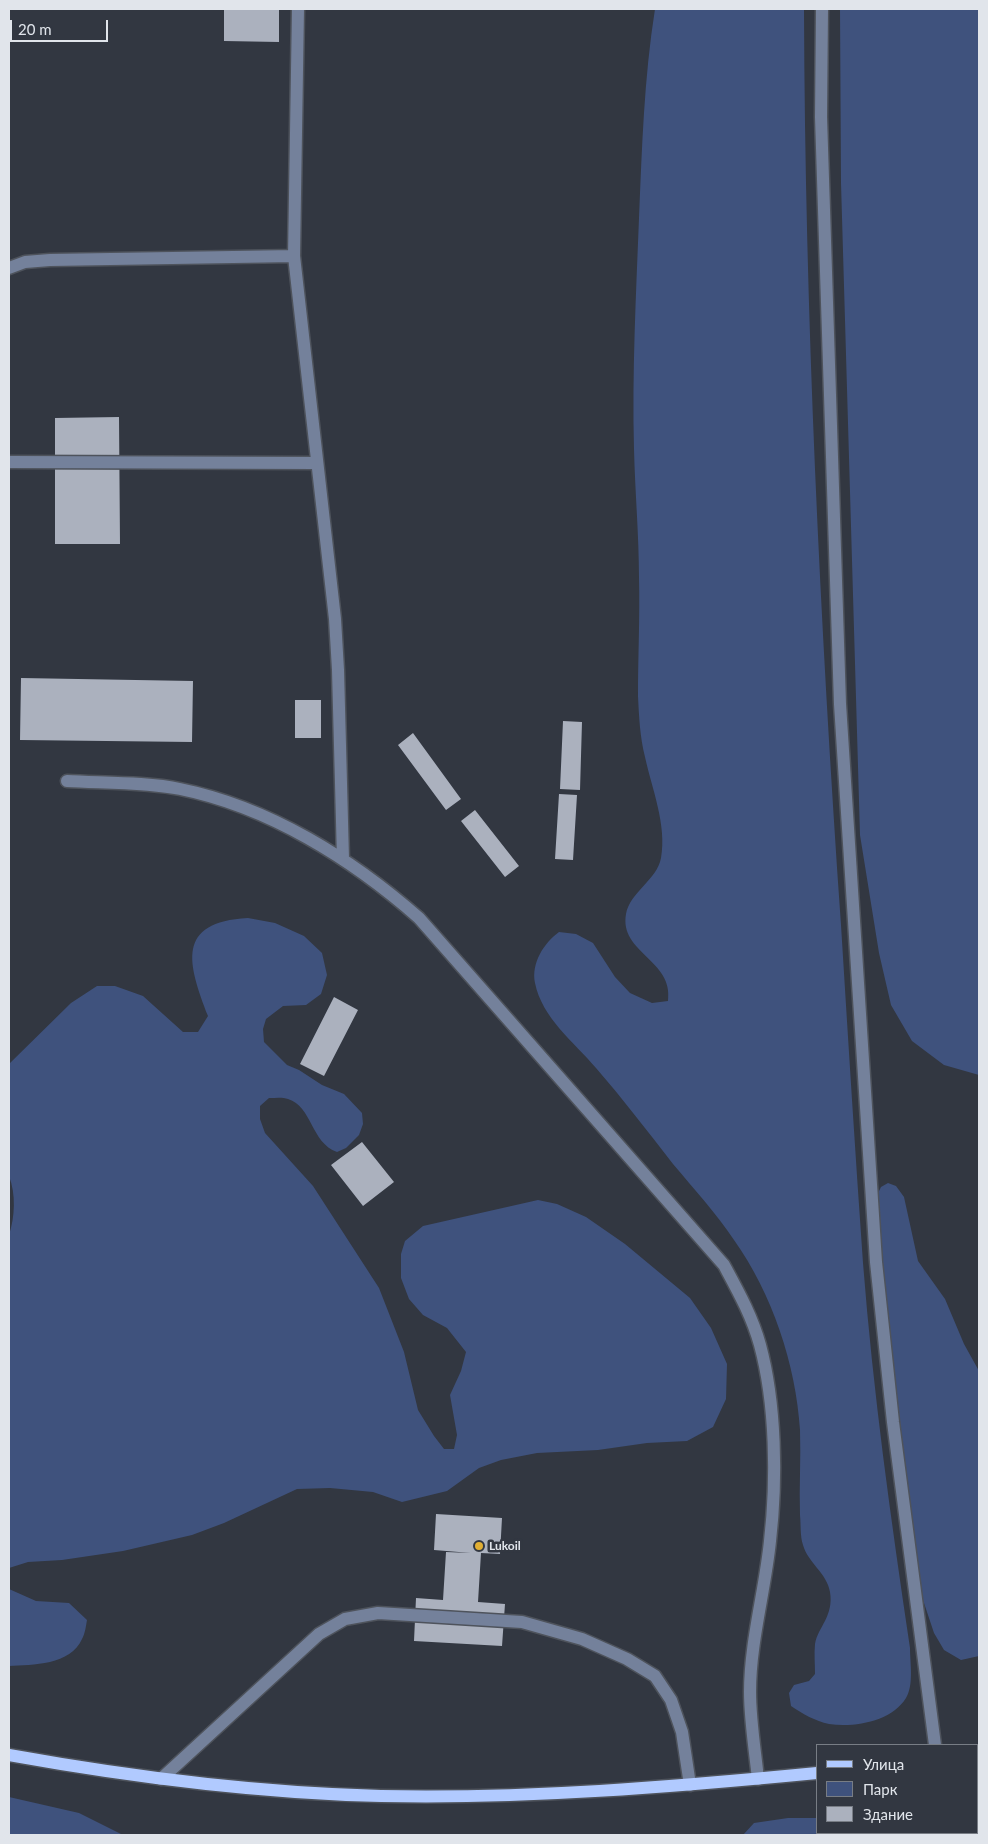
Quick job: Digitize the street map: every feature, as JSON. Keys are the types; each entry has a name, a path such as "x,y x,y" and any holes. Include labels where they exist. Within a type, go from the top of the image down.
{"main road":[{"path":"9,1755 161,1779 281,1790 398,1796 588,1793 816,1773"}],"lane":[{"path":"298,9 294,256 338,670 343,859"},
{"path":"822,9 821,117 840,704 876,1262 893,1422 934,1744"},
{"path":"9,268 25,262 50,260 294,256"},
{"path":"9,462 317,463"},
{"path":"66,781 178,789 216,798 274,822 343,859 388,891 419,918 724,1265 744,1303 760,1345 770,1401 774,1478 770,1540 752,1658 750,1692 758,1779"},
{"path":"161,1779 319,1634 345,1619 378,1613 522,1622 582,1639 627,1659 655,1676 671,1700 682,1732 690,1784"}],"green space":[{"path":"655,9 804,9 807,238 826,696 863,1263 877,1408 911,1667 910,1687 906,1698 900,1706 882,1717 861,1724 829,1724 809,1717 791,1706 789,1693 794,1685 809,1681 815,1674 815,1644 828,1615 831,1600 825,1579 805,1551 802,1542 798,1405 787,1355 771,1306 748,1261 705,1201 616,1092 560,1029 544,1007 534,976 540,954 553,937 559,932 576,934 593,943 615,977 630,993 652,1003 668,1001 668,987 663,976 630,938 626,927 628,906 659,866 662,845 658,807 643,749 639,712 639,562 634,420 642,139 648,61"},
{"path":"840,9 979,9 979,1075 944,1065 912,1041 891,1005 879,953 860,835 841,183"},
{"path":"248,918 275,923 304,936 322,953 327,975 321,994 306,1005 283,1006 266,1019 263,1029 264,1042 287,1065 299,1070 322,1085 344,1094 362,1113 363,1124 359,1135 346,1148 337,1152 322,1141 307,1116 296,1103 286,1098 269,1098 260,1106 260,1119 265,1133 313,1186 379,1288 404,1352 418,1410 444,1449 454,1449 457,1435 450,1395 461,1371 466,1352 447,1328 423,1315 409,1299 401,1278 401,1254 405,1241 423,1226 538,1200 557,1204 586,1217 625,1244 690,1298 711,1328 727,1364 726,1399 713,1427 687,1441 647,1443 598,1450 537,1453 501,1460 479,1468 447,1491 402,1502 373,1492 330,1488 297,1489 224,1523 192,1535 123,1551 62,1560 28,1562 9,1568 9,1235 13,1221 14,1206 13,1190 9,1176 9,1064 71,1003 97,986 115,986 143,996 183,1032 198,1032 208,1016 201,997 193,963 193,949 198,937 208,928 225,921"},
{"path":"888,1183 896,1186 904,1197 918,1261 945,1299 964,1344 979,1371 979,1656 961,1660 944,1650 934,1633 920,1591 898,1423 882,1263 878,1193 881,1187"},
{"path":"9,1589 36,1601 69,1603 87,1620 84,1635 77,1648 60,1659 50,1662 9,1666"},
{"path":"9,1797 79,1813 123,1835 9,1835"},
{"path":"788,1818 816,1818 816,1834 905,1835 743,1835 754,1823"}],"building":[{"path":"224,9 279,9 279,42 224,41"},
{"path":"119,417 120,544 55,544 55,418"},
{"path":"21,678 193,681 192,742 20,740"},
{"path":"295,700 321,700 321,738 295,738"},
{"path":"563,721 582,722 580,790 560,789"},
{"path":"413,733 461,799 446,810 398,745"},
{"path":"559,794 577,795 573,860 555,859"},
{"path":"475,810 519,866 505,877 461,821"},
{"path":"334,997 358,1010 324,1076 300,1064"},
{"path":"362,1142 394,1182 363,1206 331,1165"},
{"path":"436,1514 502,1518 500,1554 481,1553 478,1602 505,1604 502,1646 414,1641 416,1598 443,1600 446,1552 471,1553 434,1550"}],"place":[{"name":"Lukoil","path":"479,1546"}]}
